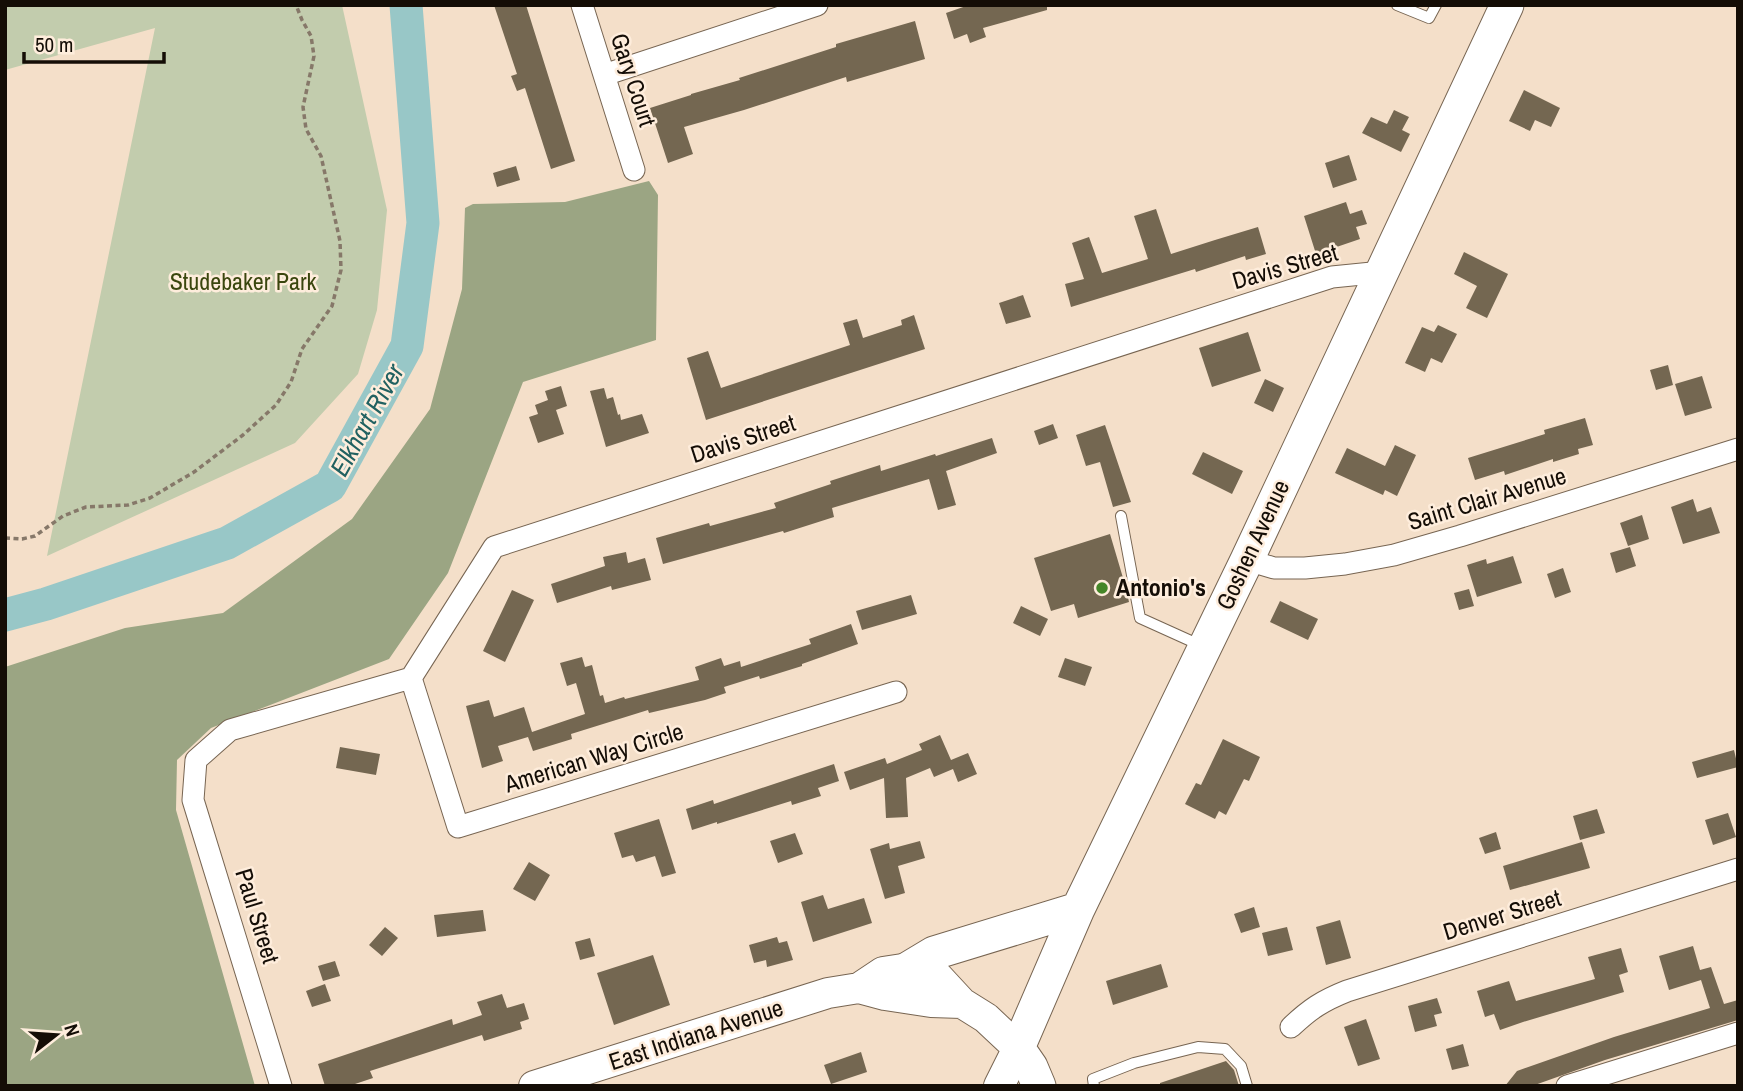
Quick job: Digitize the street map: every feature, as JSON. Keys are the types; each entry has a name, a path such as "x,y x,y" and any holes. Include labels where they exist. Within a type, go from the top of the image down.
{"main road":[{"name":"Goshen Avenue","path":"1018,1048 1078,909 1247,560 1507,5"},
{"path":"909,968 934,953 1078,909"},
{"path":"1018,1048 1031,1067 1039,1086"}],"street":[{"name":"Gary Court","path":"582,5 634,170"},
{"path":"750,27 760,5"},
{"path":"604,75 817,5"},
{"name":"Davis Street","path":"411,678 494,547 1332,277 1382,272"},
{"name":"Saint Clair Avenue","path":"1247,560 1274,568 1305,568 1394,555 1738,449"},
{"name":"American Way Circle","path":"411,678 458,827 896,692"},
{"name":"Paul Street","path":"281,1086 193,800 196,760 230,730 411,678"},
{"name":"Denver Street","path":"1291,1027 1316,1006 1347,991 1738,869"},
{"path":"909,968 937,976 962,1003 986,1018 1018,1048"},
{"name":"East Indiana Avenue","path":"859,988 883,972 909,968"},
{"name":"East Indiana Avenue","path":"534,1086 828,993 859,988 931,1002 962,1003"},
{"path":"1567,1086 1738,1033"},
{"name":"Goshen Avenue","path":"999,1086 1018,1048"}],"lane":[{"path":"1397,5 1429,18 1436,5"},
{"path":"1121,516 1140,618 1205,648"},
{"path":"1094,1086 1093,1079 1134,1063 1198,1047 1225,1049 1241,1066 1247,1086"}],"path":[{"path":"5,538 34,536 63,516 86,507 128,505 150,498 194,472 243,435 276,405 291,382 302,349 332,306 341,270 340,241 321,156 306,129 303,107 314,56 312,36 296,5"}],"green space":[{"name":"Studebaker Park","path":"5,5 342,5 387,210 377,310 358,374 295,443 47,556 155,28 5,70"},
{"path":"649,181 658,195 656,340 523,382 448,573 389,659 211,728 177,760 176,810 255,1086 5,1086 5,667 125,628 223,613 352,519 430,409 462,289 465,208 473,204 565,202"}],"building":[{"path":"494,5 526,5 575,161 551,169 525,88 517,91 511,76 517,74"},
{"path":"969,5 1047,5 1047,10 983,28 986,37 970,43 967,34 954,39 946,13"},
{"path":"915,21 925,59 847,82 846,77 684,127 693,154 668,163 650,108 836,47 836,44"},
{"path":"1524,90 1560,108 1551,127 1535,120 1530,131 1509,121"},
{"path":"1394,110 1409,117 1402,130 1410,134 1401,152 1362,133 1371,117 1387,124"},
{"path":"1349,155 1357,180 1333,188 1325,163"},
{"path":"516,166 520,180 497,187 493,173"},
{"path":"1346,202 1350,214 1362,210 1367,224 1356,227 1360,239 1316,254 1304,216"},
{"path":"1156,209 1171,254 1258,227 1266,254 1246,260 1245,256 1196,272 1195,269 1071,307 1065,284 1084,279 1072,243 1089,237 1102,273 1148,259 1134,216"},
{"path":"1464,252 1508,274 1487,318 1466,308 1477,286 1454,274"},
{"path":"1023,295 1031,317 1006,324 999,303"},
{"path":"914,315 925,349 706,420 687,358 708,351 721,388 850,345 843,323 857,319 863,338 902,325 901,320"},
{"path":"1438,325 1457,334 1442,363 1431,358 1425,372 1405,363 1422,327 1434,332"},
{"path":"1248,332 1261,371 1212,387 1199,348"},
{"path":"1668,365 1673,385 1656,390 1650,370"},
{"path":"1702,376 1712,408 1685,416 1675,384"},
{"path":"1265,379 1284,388 1273,412 1254,403"},
{"path":"561,386 567,406 556,410 564,434 538,443 529,417 538,414 535,405 548,400 545,391"},
{"path":"604,388 607,399 613,397 621,420 642,414 649,433 606,447 590,391"},
{"path":"1585,418 1593,445 1578,449 1579,454 1553,462 1553,459 1505,475 1504,471 1475,480 1468,458 1545,434 1544,430"},
{"path":"1053,424 1058,438 1039,445 1034,431"},
{"path":"1105,425 1131,502 1113,507 1100,462 1086,466 1076,435"},
{"path":"992,438 997,453 946,471 956,505 938,510 929,479 832,508 834,517 784,533 783,531 663,564 656,538 776,508 774,503 880,465 881,471"},
{"path":"1395,445 1416,455 1397,496 1385,490 1383,495 1335,473 1347,448 1385,466"},
{"path":"1203,452 1243,471 1232,494 1192,474"},
{"path":"1693,499 1697,512 1711,507 1720,533 1683,544 1671,507"},
{"path":"1642,515 1649,539 1628,546 1620,523"},
{"path":"1110,534 1129,602 1078,618 1074,604 1051,611 1034,558"},
{"path":"1630,547 1636,566 1616,573 1610,553"},
{"path":"626,552 628,563 645,558 651,580 612,590 611,586 557,603 551,584 605,566 603,557"},
{"path":"1513,556 1522,583 1477,597 1467,565 1486,559 1487,564"},
{"path":"1563,568 1571,592 1555,598 1547,574"},
{"path":"1469,589 1474,606 1459,610 1454,593"},
{"path":"512,590 534,600 505,662 483,651"},
{"path":"911,595 917,614 862,630 856,611"},
{"path":"1280,601 1318,619 1308,640 1270,622"},
{"path":"1021,606 1048,619 1040,636 1013,623"},
{"path":"851,624 858,644 802,666 724,687 726,693 705,700 649,713 648,710 571,734 572,739 533,751 528,737 498,746 503,761 482,768 466,706 489,700 494,717 524,707 532,732 585,714 576,683 567,686 560,663 582,657 585,667 592,665 600,696 603,695 605,703 699,680 695,667 721,658 724,666 740,661 741,667 811,644 809,639"},
{"path":"1065,658 1092,667 1085,686 1058,677"},
{"path":"940,735 951,760 968,753 977,774 958,782 953,769 934,777 930,768 906,778 908,817 886,818 884,778 850,790 844,772 885,758 887,764 922,750 919,744"},
{"path":"1223,739 1260,757 1249,781 1244,779 1226,815 1219,811 1215,819 1185,804 1196,783 1201,785"},
{"path":"340,747 380,754 376,775 336,768"},
{"path":"1734,750 1738,767 1697,778 1692,762"},
{"path":"834,764 839,781 818,788 821,796 792,805 791,801 692,830 686,809 713,800 714,804"},
{"path":"1597,809 1605,833 1580,840 1573,816"},
{"path":"1728,813 1736,837 1713,845 1705,820"},
{"path":"659,819 676,873 662,877 655,856 636,862 633,855 622,858 614,833"},
{"path":"1496,832 1501,849 1485,854 1479,838"},
{"path":"795,833 803,854 778,863 770,841"},
{"path":"920,841 925,858 898,866 905,893 885,899 870,849 889,843 890,849"},
{"path":"1582,842 1590,868 1510,890 1503,866"},
{"path":"529,862 550,875 535,901 513,889"},
{"path":"823,895 828,909 864,898 872,923 813,942 801,902"},
{"path":"1254,907 1260,927 1241,933 1234,914"},
{"path":"483,910 486,931 437,937 434,915"},
{"path":"1340,920 1351,958 1326,965 1316,927"},
{"path":"385,927 398,938 382,956 369,945"},
{"path":"1287,927 1293,950 1268,956 1262,933"},
{"path":"777,937 779,943 787,941 793,960 767,967 766,960 754,963 749,945"},
{"path":"590,938 595,956 580,960 575,942"},
{"path":"1693,946 1700,970 1711,967 1724,1004 1738,1000 1738,1020 1605,1060 1532,1086 1505,1086 1517,1071 1614,1037 1710,1008 1701,980 1669,990 1659,956"},
{"path":"1621,948 1628,972 1619,975 1624,992 1500,1030 1494,1014 1485,1017 1477,991 1509,981 1516,1001 1595,979 1588,957"},
{"path":"653,955 670,1005 614,1025 597,973"},
{"path":"335,961 340,976 323,981 318,966"},
{"path":"1161,964 1168,987 1113,1005 1106,981"},
{"path":"325,984 331,1001 312,1007 306,991"},
{"path":"502,994 507,1008 524,1003 529,1019 520,1022 522,1029 484,1041 482,1035 370,1071 373,1078 349,1086 325,1086 318,1064 452,1019 453,1025 482,1015 477,1002"},
{"path":"1437,998 1442,1013 1434,1015 1437,1026 1415,1032 1408,1006"},
{"path":"1366,1019 1380,1059 1358,1066 1344,1027"},
{"path":"1463,1044 1469,1066 1452,1070 1446,1049"},
{"path":"861,1052 867,1072 831,1084 824,1065"},
{"path":"1226,1061 1234,1070 1239,1086 1160,1086 1160,1083"}],"waterway":[{"name":"Elkhart River","path":"5,615 46,604 227,543 330,486 407,346 423,223 406,5"}],"place":[{"name":"Antonio's","path":"1102,588"}]}
